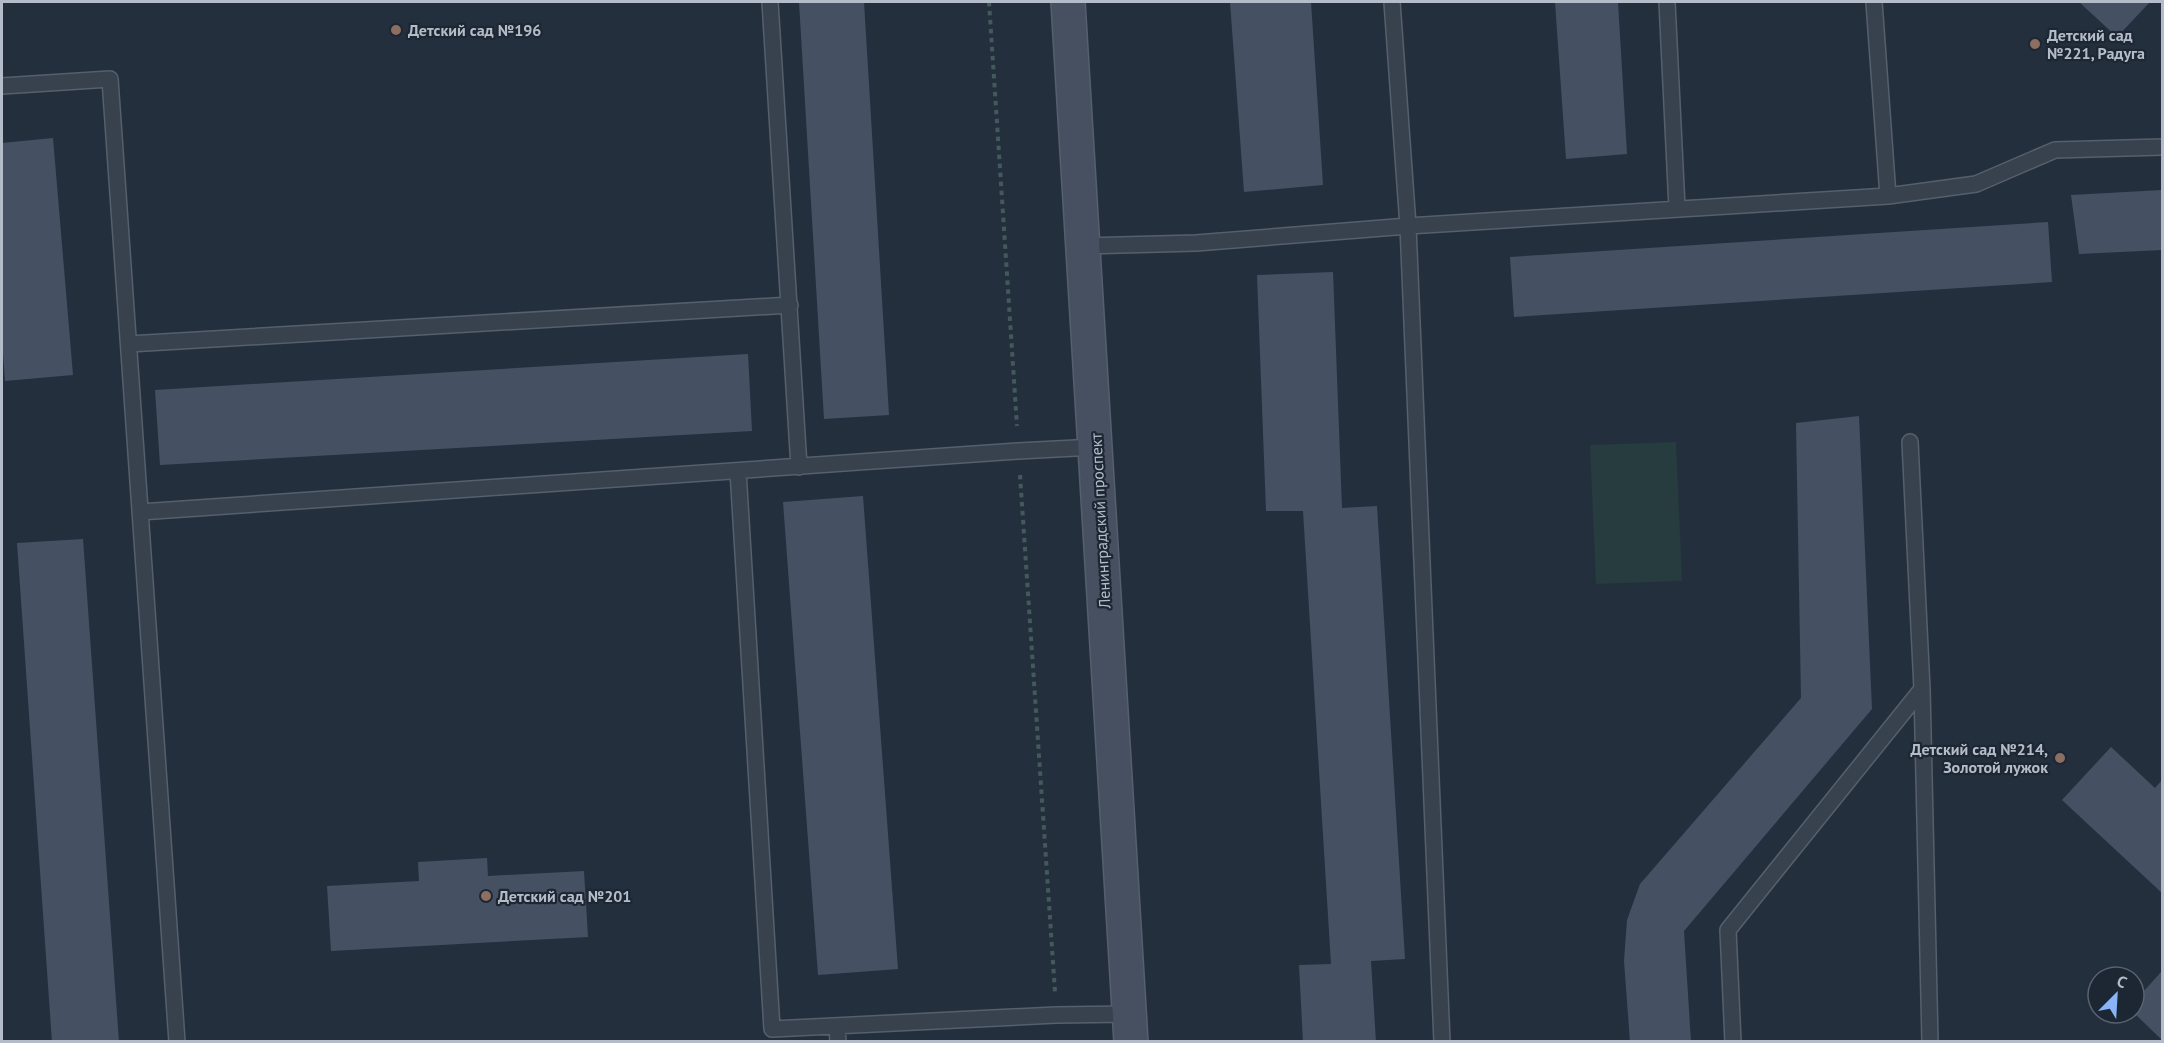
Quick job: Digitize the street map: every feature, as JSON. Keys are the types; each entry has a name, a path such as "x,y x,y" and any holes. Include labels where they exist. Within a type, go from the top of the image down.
{"main road":[{"name":"Ленинградский проспект","path":"1068,2 1130,1028"}],"lane":[{"path":"770,2 799,467"},
{"path":"1392,2 1408,226 1442,1041"},
{"path":"1667,2 1677,208"},
{"path":"1874,2 1888,196"},
{"path":"2,86 110,80 177,1041"},
{"path":"1083,246 1196,243 1408,226 1888,196 1976,184 2055,150 2163,147"},
{"path":"129,344 790,305"},
{"path":"1910,442 1922,689 1930,1041"},
{"path":"140,512 1095,447"},
{"path":"738,471 772,1029 838,1034 1056,1015 1130,1028"},
{"path":"1733,1041 1728,930 1922,689"}],"path":[{"path":"989,2 1056,1015"}],"green space":[{"path":"1676,442 1682,581 1596,584 1590,445"}],"building":[{"path":"799,2 864,2 889,415 824,419"},
{"path":"1230,2 1311,2 1323,185 1244,192"},
{"path":"1555,2 1618,2 1627,154 1566,159"},
{"path":"2079,2 2150,2 2117,37"},
{"path":"53,138 73,375 5,381 2,340 2,143"},
{"path":"2162,190 2162,250 2079,254 2071,195"},
{"path":"2048,222 2052,282 1514,317 1510,257"},
{"path":"1333,272 1342,508 1377,506 1405,959 1371,961 1376,1042 1303,1042 1299,965 1331,964 1303,511 1266,511 1257,275"},
{"path":"748,354 752,431 160,465 155,390"},
{"path":"1859,416 1872,709 1684,931 1691,1042 1630,1042 1624,961 1627,920 1640,884 1801,698 1796,423"},
{"path":"863,496 898,969 818,975 783,502"},
{"path":"83,539 119,1042 52,1042 17,543"},
{"path":"2111,747 2155,788 2162,780 2162,893 2062,800"},
{"path":"487,858 488,876 584,871 588,937 331,951 327,886 419,881 418,862"},
{"path":"2162,971 2162,1040 2146,1025 2146,989"}],"place":[{"name":"Детский сад №196","path":"396,30"},
{"name":"Детский сад №221, Радуга","path":"2035,44"},
{"name":"Детский сад №214, Золотой лужок","path":"2060,758"},
{"name":"Детский сад №201","path":"486,896"}]}
